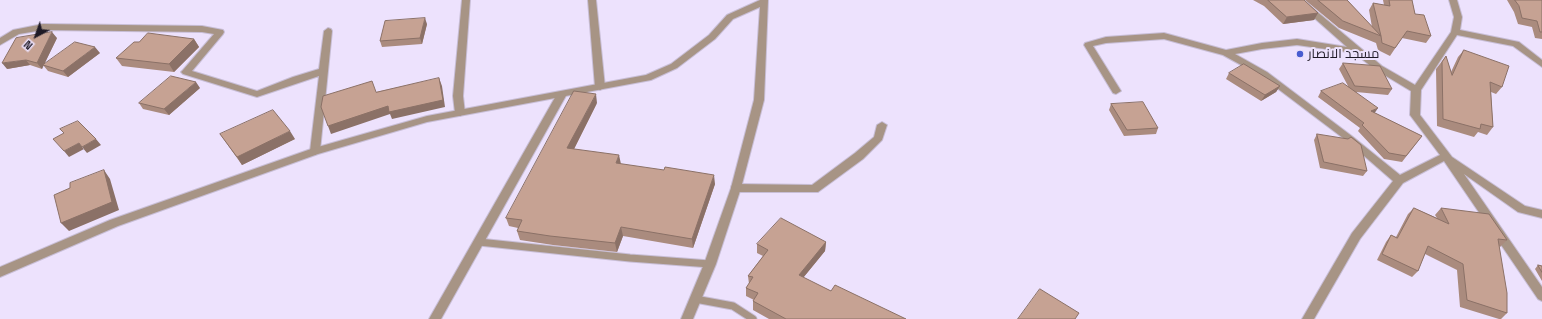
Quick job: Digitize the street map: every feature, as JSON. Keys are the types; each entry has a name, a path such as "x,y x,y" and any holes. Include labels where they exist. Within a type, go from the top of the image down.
{"street":[{"path":"460,113 458,96 466,0"},
{"path":"592,0 600,87"},
{"path":"1298,0 1379,68 1416,90"},
{"path":"1453,0 1458,18 1456,32 1416,90 1415,115 1446,156 1542,296"},
{"path":"0,272 114,223 315,151 427,119 648,78 674,66 712,37 730,17 764,1 759,100 736,188 710,264 687,319"},
{"path":"0,42 16,32 43,27 202,29 220,32 186,72 257,94 296,79 324,72"},
{"path":"315,151 328,31"},
{"path":"1456,32 1516,44 1542,64"},
{"path":"1116,91 1088,45 1106,40 1164,36 1226,52 1264,74 1350,139 1399,180"},
{"path":"1226,52 1297,42 1357,51"},
{"path":"435,319 562,94"},
{"path":"736,188 814,189 859,156 879,138 882,125"},
{"path":"1308,319 1356,236 1399,180 1446,156"},
{"path":"1446,156 1522,209 1542,214"}],"lane":[{"path":"479,242 630,258 710,264"},
{"path":"695,299 733,306 753,319"}],"building":[{"path":"1268,0 1304,0 1318,13 1287,17"},
{"path":"1318,0 1347,0 1381,36 1343,21"},
{"path":"1389,0 1412,0 1415,14 1424,15 1431,36 1407,31 1395,48 1382,43 1373,3 1390,6"},
{"path":"1515,0 1542,0 1542,32 1540,32 1537,21 1522,18 1519,6"},
{"path":"425,18 420,38 380,41 385,21"},
{"path":"52,32 37,63 26,60 2,63 16,38"},
{"path":"148,33 194,39 169,64 116,58 134,42 139,42"},
{"path":"75,42 95,47 63,71 43,65"},
{"path":"1464,50 1509,66 1502,87 1490,82 1493,127 1481,124 1480,129 1443,119 1442,62 1446,56 1452,75"},
{"path":"1343,63 1380,66 1392,89 1355,86"},
{"path":"1244,64 1280,86 1265,95 1229,73"},
{"path":"171,76 196,82 164,109 139,103"},
{"path":"439,78 443,100 389,112 388,106 328,126 321,107 323,96 372,81 376,92"},
{"path":"1343,83 1378,108 1371,111 1422,136 1406,156 1389,153 1362,125 1364,123 1321,91"},
{"path":"574,91 596,94 567,148 619,155 616,163 664,170 665,167 714,175 692,239 621,227 615,243 550,236 517,231 522,220 506,218"},
{"path":"1143,102 1158,128 1127,130 1111,104"},
{"path":"273,110 290,131 237,157 220,134"},
{"path":"78,121 96,139 82,147 79,143 64,151 53,139 64,133 60,129"},
{"path":"1317,134 1348,139 1351,137 1361,145 1367,171 1324,162"},
{"path":"104,170 112,202 61,223 54,195 70,188 70,183"},
{"path":"1414,208 1449,224 1441,208 1489,214 1507,240 1498,239 1507,293 1507,313 1467,300 1463,264 1428,246 1418,271 1382,254 1391,235 1397,238"},
{"path":"781,218 826,242 799,275 831,291 835,285 906,319 786,319 753,301 758,293 746,288 753,277 748,276 768,250 757,244"},
{"path":"1538,265 1542,266 1542,272"},
{"path":"1040,289 1079,313 1075,319 1018,319"}],"place":[{"name":"مسجد الانصار","path":"1300,54"}]}
